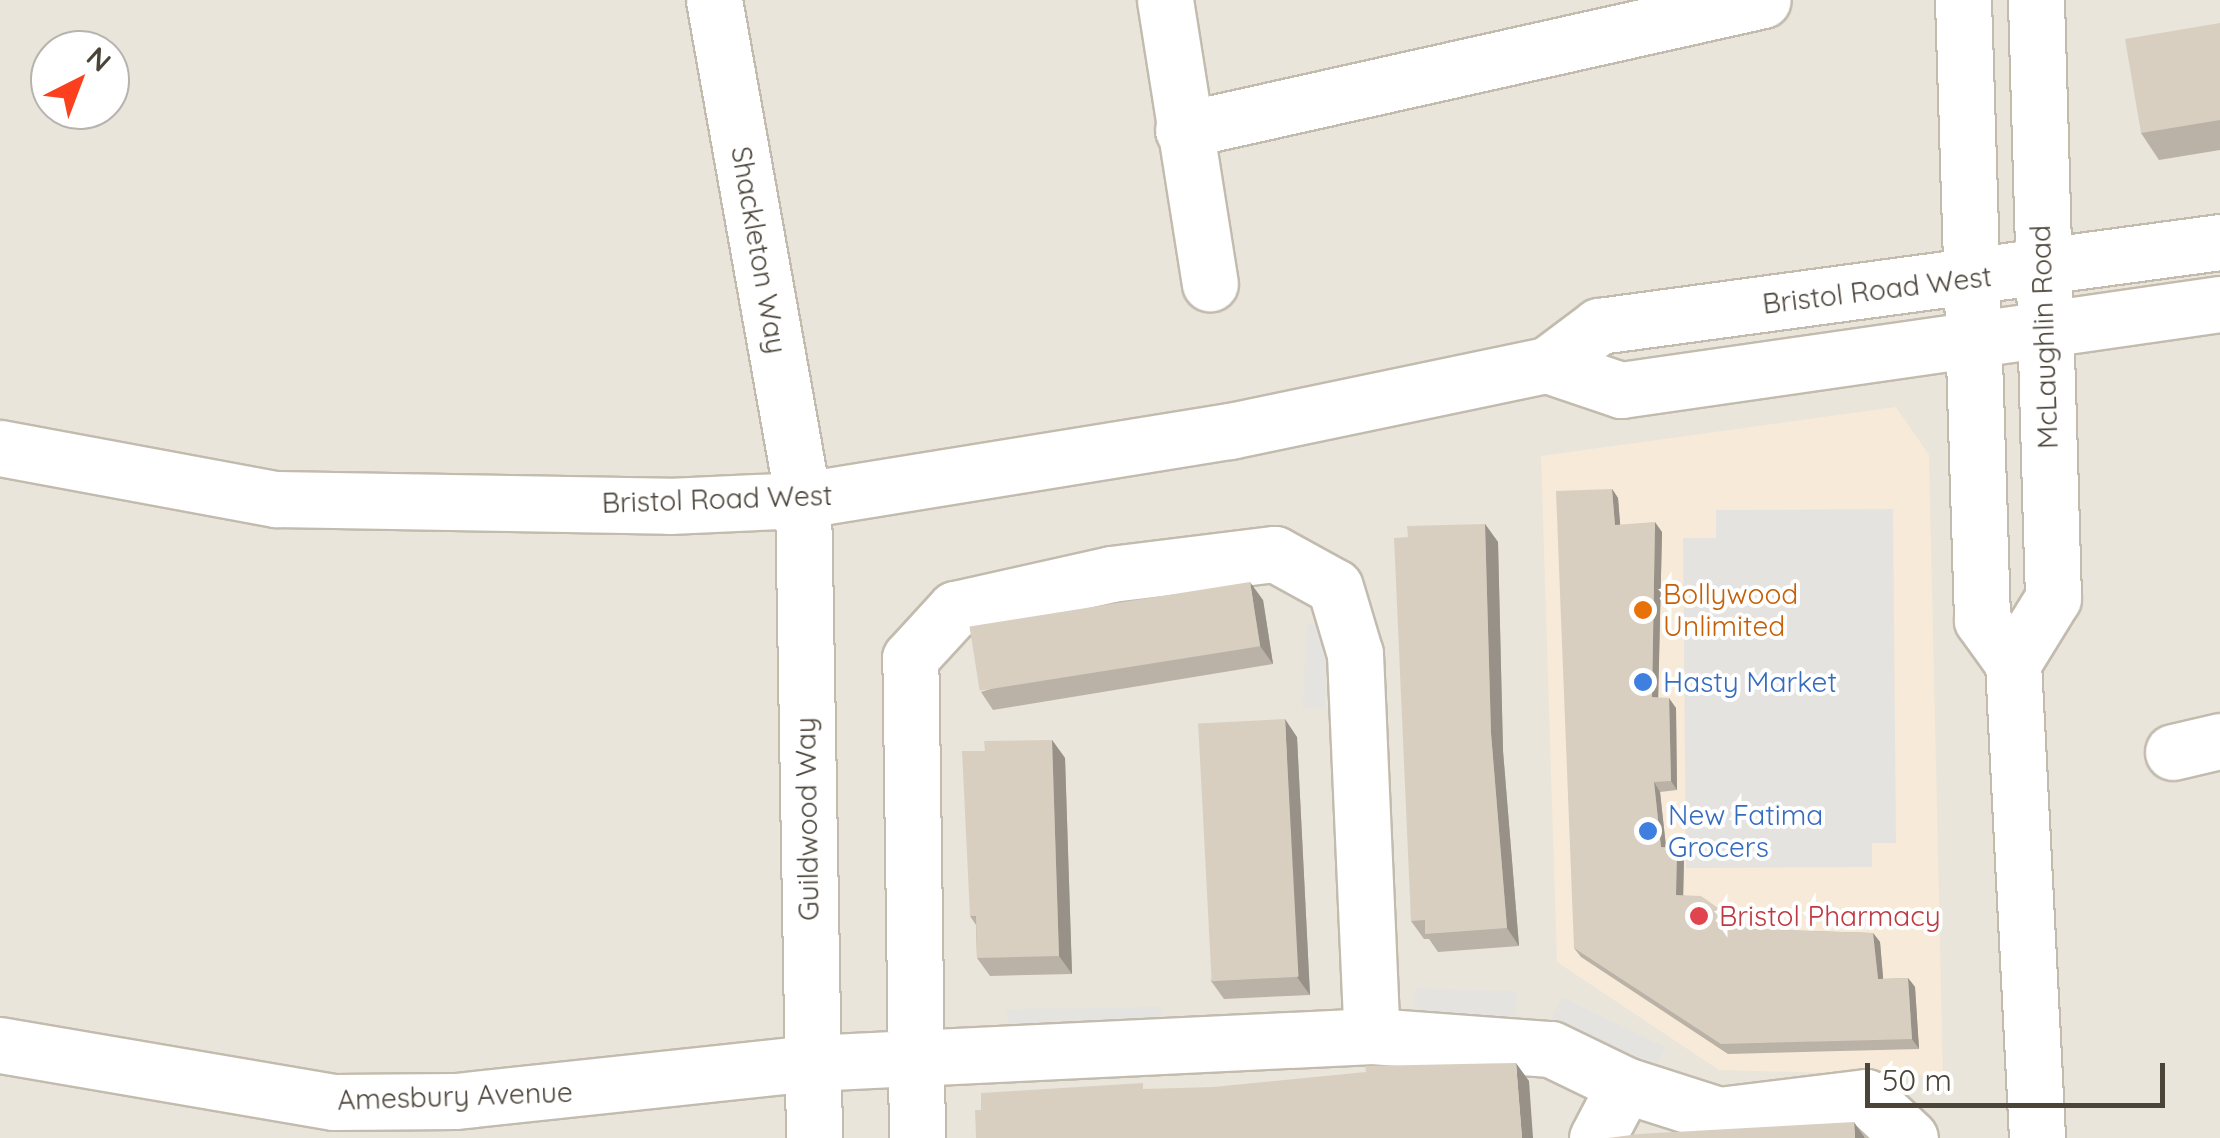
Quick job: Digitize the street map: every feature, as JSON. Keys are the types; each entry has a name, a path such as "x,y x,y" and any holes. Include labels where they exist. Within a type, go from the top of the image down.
{"street":[{"name":"Shackleton Way","path":"714,0 803,500"},
{"path":"1164,0 1210,283"},
{"path":"1184,130 1763,0"},
{"path":"1963,0 1982,620 2013,663 2037,1138"},
{"name":"McLaughlin Road","path":"2013,663 2053,598 2040,269 2036,0"},
{"name":"Bristol Road West","path":"0,448 276,499 669,506 803,500 1230,431 1546,365 1600,326 2220,242"},
{"path":"1546,365 1621,390 1975,344 2220,304"},
{"name":"Guildwood Way","path":"803,500 814,1138"},
{"path":"916,1138 912,1059 910,658 955,609 1110,574 1275,554 1336,587 1355,654 1372,1036"},
{"name":"Amesbury Avenue","path":"0,1045 334,1102 524,1099 810,1063 1372,1036 1552,1049 1625,1084 1719,1115 1866,1097 1910,1138"},
{"path":"1597,1138 1625,1084"}],"shaded area":[{"path":"0,0 2220,0 2220,1138 0,1138"},
{"path":"1896,407 1929,455 1943,1076 1719,1070 1557,962 1541,456"},
{"path":"1893,509 1896,843 1872,843 1872,867 1686,868 1683,538 1716,538 1716,510"},
{"path":"1307,623 1329,624 1325,709 1303,708"},
{"path":"1415,988 1517,992 1516,1017 1414,1013"},
{"path":"1562,997 1665,1047 1652,1074 1549,1024"},
{"path":"1161,1007 1161,1035 1010,1033 1006,1009"}],"building":[{"path":"2220,23 2220,120 2141,133 2125,39"},
{"path":"1612,489 1615,525 1655,522 1652,697 1669,698 1671,781 1654,782 1661,847 1677,848 1676,895 1701,896 1748,929 1873,933 1878,979 1908,978 1912,1039 1721,1044 1574,948 1556,491"},
{"path":"1485,524 1491,733 1507,928 1425,934 1425,920 1411,921 1394,538 1408,537 1407,526"},
{"path":"1250,582 1260,646 980,691 969,626"},
{"path":"1285,719 1299,977 1212,981 1198,724"},
{"path":"1052,740 1059,956 977,958 976,916 970,916 962,751 985,751 984,741"},
{"path":"1516,1063 1522,1138 976,1138 975,1110 981,1110 981,1093 1143,1083 1143,1089 1213,1087 1366,1072 1365,1066"},
{"path":"1854,1122 1855,1138 1608,1138 1639,1134"}],"place":[{"name":"Bollywood Unlimited","path":"1643,610"},
{"name":"Hasty Market","path":"1643,682"},
{"name":"New Fatima Grocers","path":"1648,831"},
{"name":"Bristol Pharmacy","path":"1699,916"}]}
